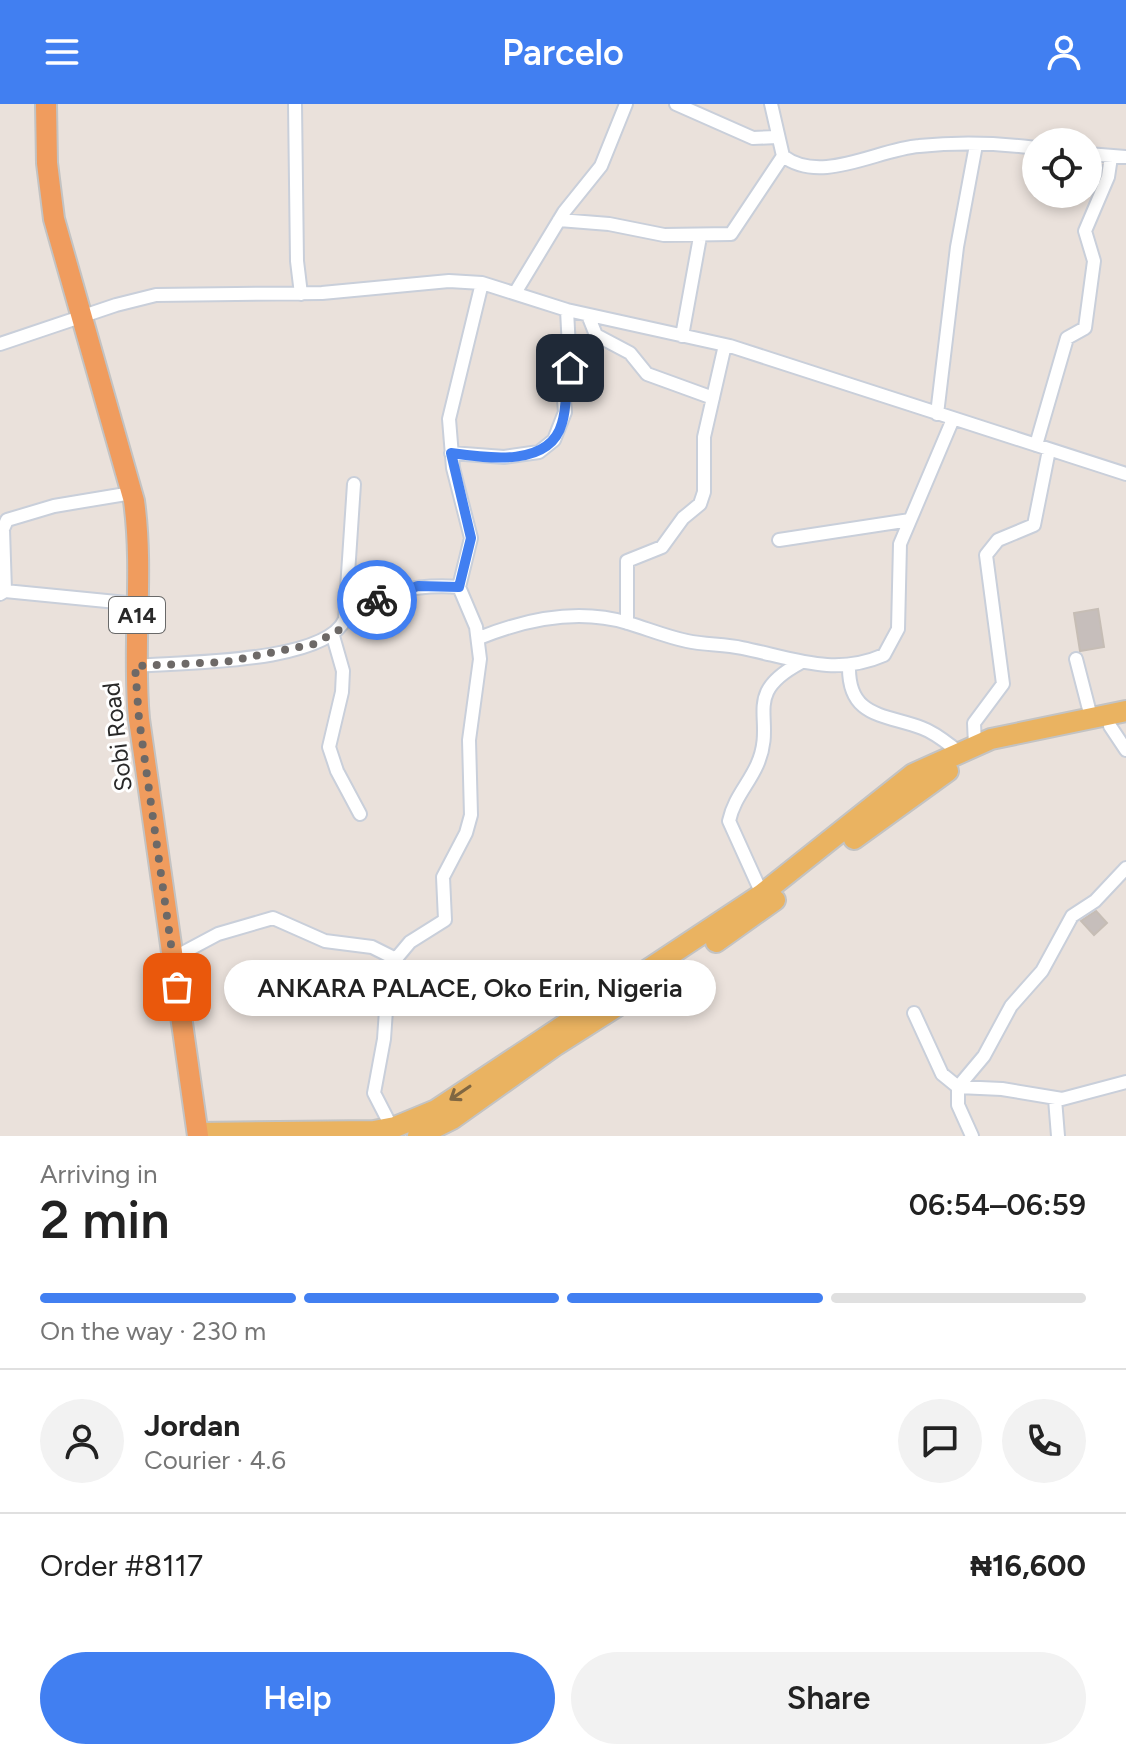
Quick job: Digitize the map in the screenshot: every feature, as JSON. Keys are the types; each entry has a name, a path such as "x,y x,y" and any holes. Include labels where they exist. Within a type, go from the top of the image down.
{"highway":[{"name":"Sobi Road","path":"46,104 49,193 132,493 138,539 135,666 139,719 173,958 192,1135"}],"main road":[{"path":"192,1135 381,1132 436,1110 762,894 913,774 967,749 1126,711"},
{"path":"418,1136 452,1119 556,1045 749,920 930,780 962,763 1003,749 1118,724"}],"street":[{"path":"295,104 297,261 301,294"},
{"path":"515,293 559,220 601,166 626,104"},
{"path":"676,104 753,138 777,137"},
{"path":"771,104 783,156 794,163 842,166 893,149 995,143 1022,146"},
{"path":"937,414 957,247 976,145"},
{"path":"559,220 700,237 731,234 783,156"},
{"path":"1102,156 1126,157"},
{"path":"849,666 851,686 869,712 921,728 967,749 974,723 1003,684 986,555 998,540 1034,525 1042,448 1064,346 1069,336 1085,328 1094,261 1085,231 1108,177 1111,157"},
{"path":"682,336 700,237"},
{"path":"0,344 116,305 183,292 301,294 449,281 482,283 567,310 725,345 1126,474"},
{"path":"381,1132 374,1093 384,1039 389,967 410,942 445,920 443,877 466,833 471,815 469,740 480,659 479,638 459,587 471,538 451,453 449,419 482,283"},
{"path":"451,453 504,457 539,452 554,440 563,420 563,388 570,368 567,310"},
{"path":"588,315 596,335 630,353 647,374 713,398"},
{"path":"627,623 627,561 662,547 703,499 704,437 725,345"},
{"path":"479,638 547,617 627,623 690,642 739,648 830,668 849,666 884,655 894,640 900,544 953,419"},
{"path":"345,619 354,484"},
{"path":"132,493 84,499 7,520 3,529 2,592 137,604"},
{"path":"779,540 910,520"},
{"path":"135,666 225,662 314,644 333,636 357,608 418,586 459,587"},
{"path":"333,636 343,671 342,692 329,747 360,814"},
{"path":"1076,659 1091,717"},
{"path":"762,894 729,821 736,797 759,761 766,692 772,681 800,663"},
{"path":"1118,724 1126,750"},
{"path":"972,1136 958,1105 958,1087 984,1056 1011,1006 1042,971 1072,916 1095,901 1126,868"},
{"path":"173,958 218,934 273,918 325,941 372,947 394,958"},
{"path":"914,1013 942,1074 958,1087 1002,1089 1055,1099 1080,1097 1126,1082"},
{"path":"1055,1099 1058,1136"}],"building":[{"path":"1098,609 1104,647 1080,651 1074,613"},
{"path":"1096,911 1107,923 1094,935 1081,921"}],"way so far":[{"path":"177,987 139,719 135,666 225,662 314,644 333,636 357,608 377,600"}],"place":[{"name":"ANKARA PALACE, Oko Erin, Nigeria","path":"177,987"}],"route":[{"path":"377,600 418,586 459,587 471,538 451,453 504,457 539,452 554,440 562,427 565,412 563,388 570,368"}]}
